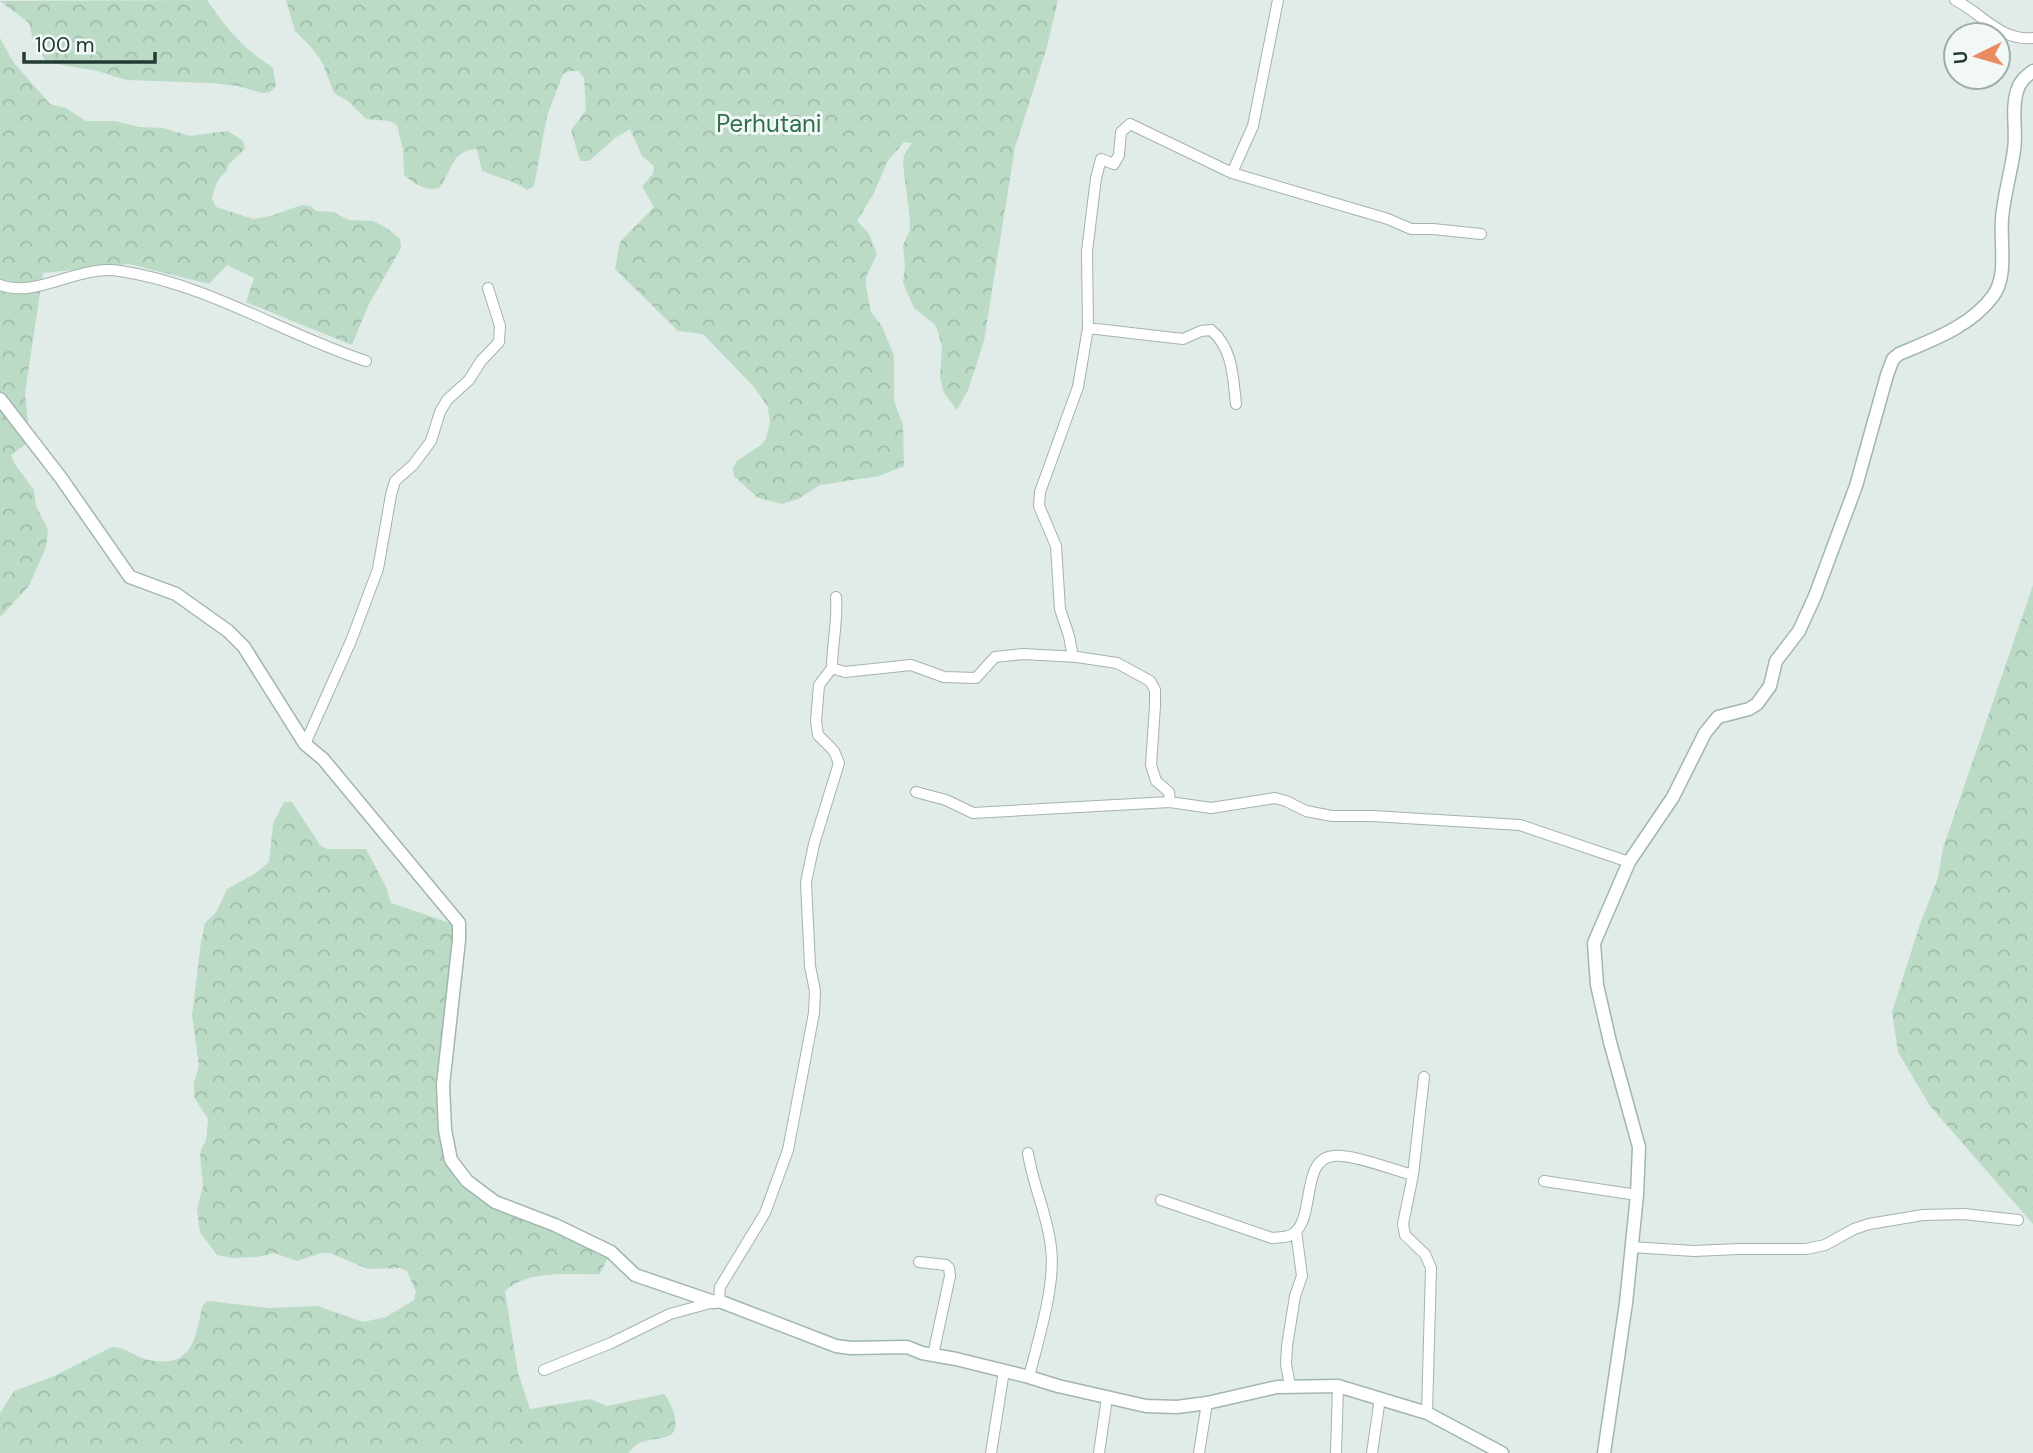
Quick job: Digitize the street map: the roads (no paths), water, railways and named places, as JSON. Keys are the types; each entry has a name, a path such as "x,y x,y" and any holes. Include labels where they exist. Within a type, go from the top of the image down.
{"street":[{"path":"1232,173 1253,127 1278,0"},
{"path":"1955,0 1975,11 2002,32 2019,39 2033,38"},
{"path":"1604,1453 1626,1303 1637,1195 1638,1142 1610,1042 1594,959 1594,943 1629,862 1673,797 1713,722 1718,717 1749,709 1757,704 1770,686 1776,661 1799,631 1856,486 1887,375 1894,359 1899,354 1965,323 1979,312 1997,290 2001,264 2002,218 2015,146 2015,96 2020,82 2033,71"},
{"path":"1073,657 1060,609 1056,546 1039,506 1040,492 1078,387 1087,328 1087,251 1096,178 1101,159 1114,164 1119,155 1121,132 1130,124 1232,173 1388,219 1411,229 1480,234"},
{"path":"0,285 9,288 36,287 70,275 98,270 146,275 204,293 329,349 366,361"},
{"path":"305,744 351,641 378,569 395,481 413,465 431,441 440,412 447,400 469,380 481,361 499,342 500,326 488,288"},
{"path":"1087,328 1183,339 1201,331 1211,330 1220,337 1231,363 1236,404"},
{"path":"0,399 61,478 130,577 176,594 228,631 244,648 305,744 323,759 459,923 443,1085 445,1130 451,1160 467,1181 495,1202 555,1225 611,1252 635,1275 836,1346 900,1346 1146,1406 1177,1407 1207,1403 1290,1386 1338,1386 1427,1413 1502,1453"},
{"path":"717,1302 719,1287 765,1213 788,1150 814,1013 815,991 810,965 806,882 814,844 839,763 834,751 818,734 816,720 819,685 832,668 832,643 838,616 836,597"},
{"path":"832,668 845,672 911,665 944,677 976,678 995,657 1023,654 1117,663 1150,681 1155,690 1151,765 1156,781 1169,792 1170,802"},
{"path":"916,792 946,800 973,813 1170,802 1211,808 1251,804 1275,798 1306,811 1332,816 1521,825 1629,862"},
{"path":"1424,1077 1403,1230 1425,1254 1431,1268 1427,1413"},
{"path":"1028,1153 1052,1251 1048,1295 1029,1377"},
{"path":"1161,1200 1272,1237 1291,1235 1300,1225 1315,1167 1325,1157 1341,1155 1412,1175"},
{"path":"1544,1181 1637,1195"},
{"path":"1631,1247 1694,1251 1739,1248 1806,1249 1825,1245 1869,1224 1923,1215 1964,1213 2018,1220"},
{"path":"1290,1386 1286,1364 1287,1346 1302,1276 1296,1231"},
{"path":"919,1262 946,1265 949,1268 950,1276 933,1355"},
{"path":"544,1370 611,1343 670,1314 717,1302"},
{"path":"991,1453 1004,1371"},
{"path":"1336,1453 1338,1386"},
{"path":"1099,1453 1107,1398"},
{"path":"1372,1453 1380,1398"},
{"path":"1199,1453 1207,1403"}],"park label":[{"name":"Perhutani","path":"769,123"}]}
